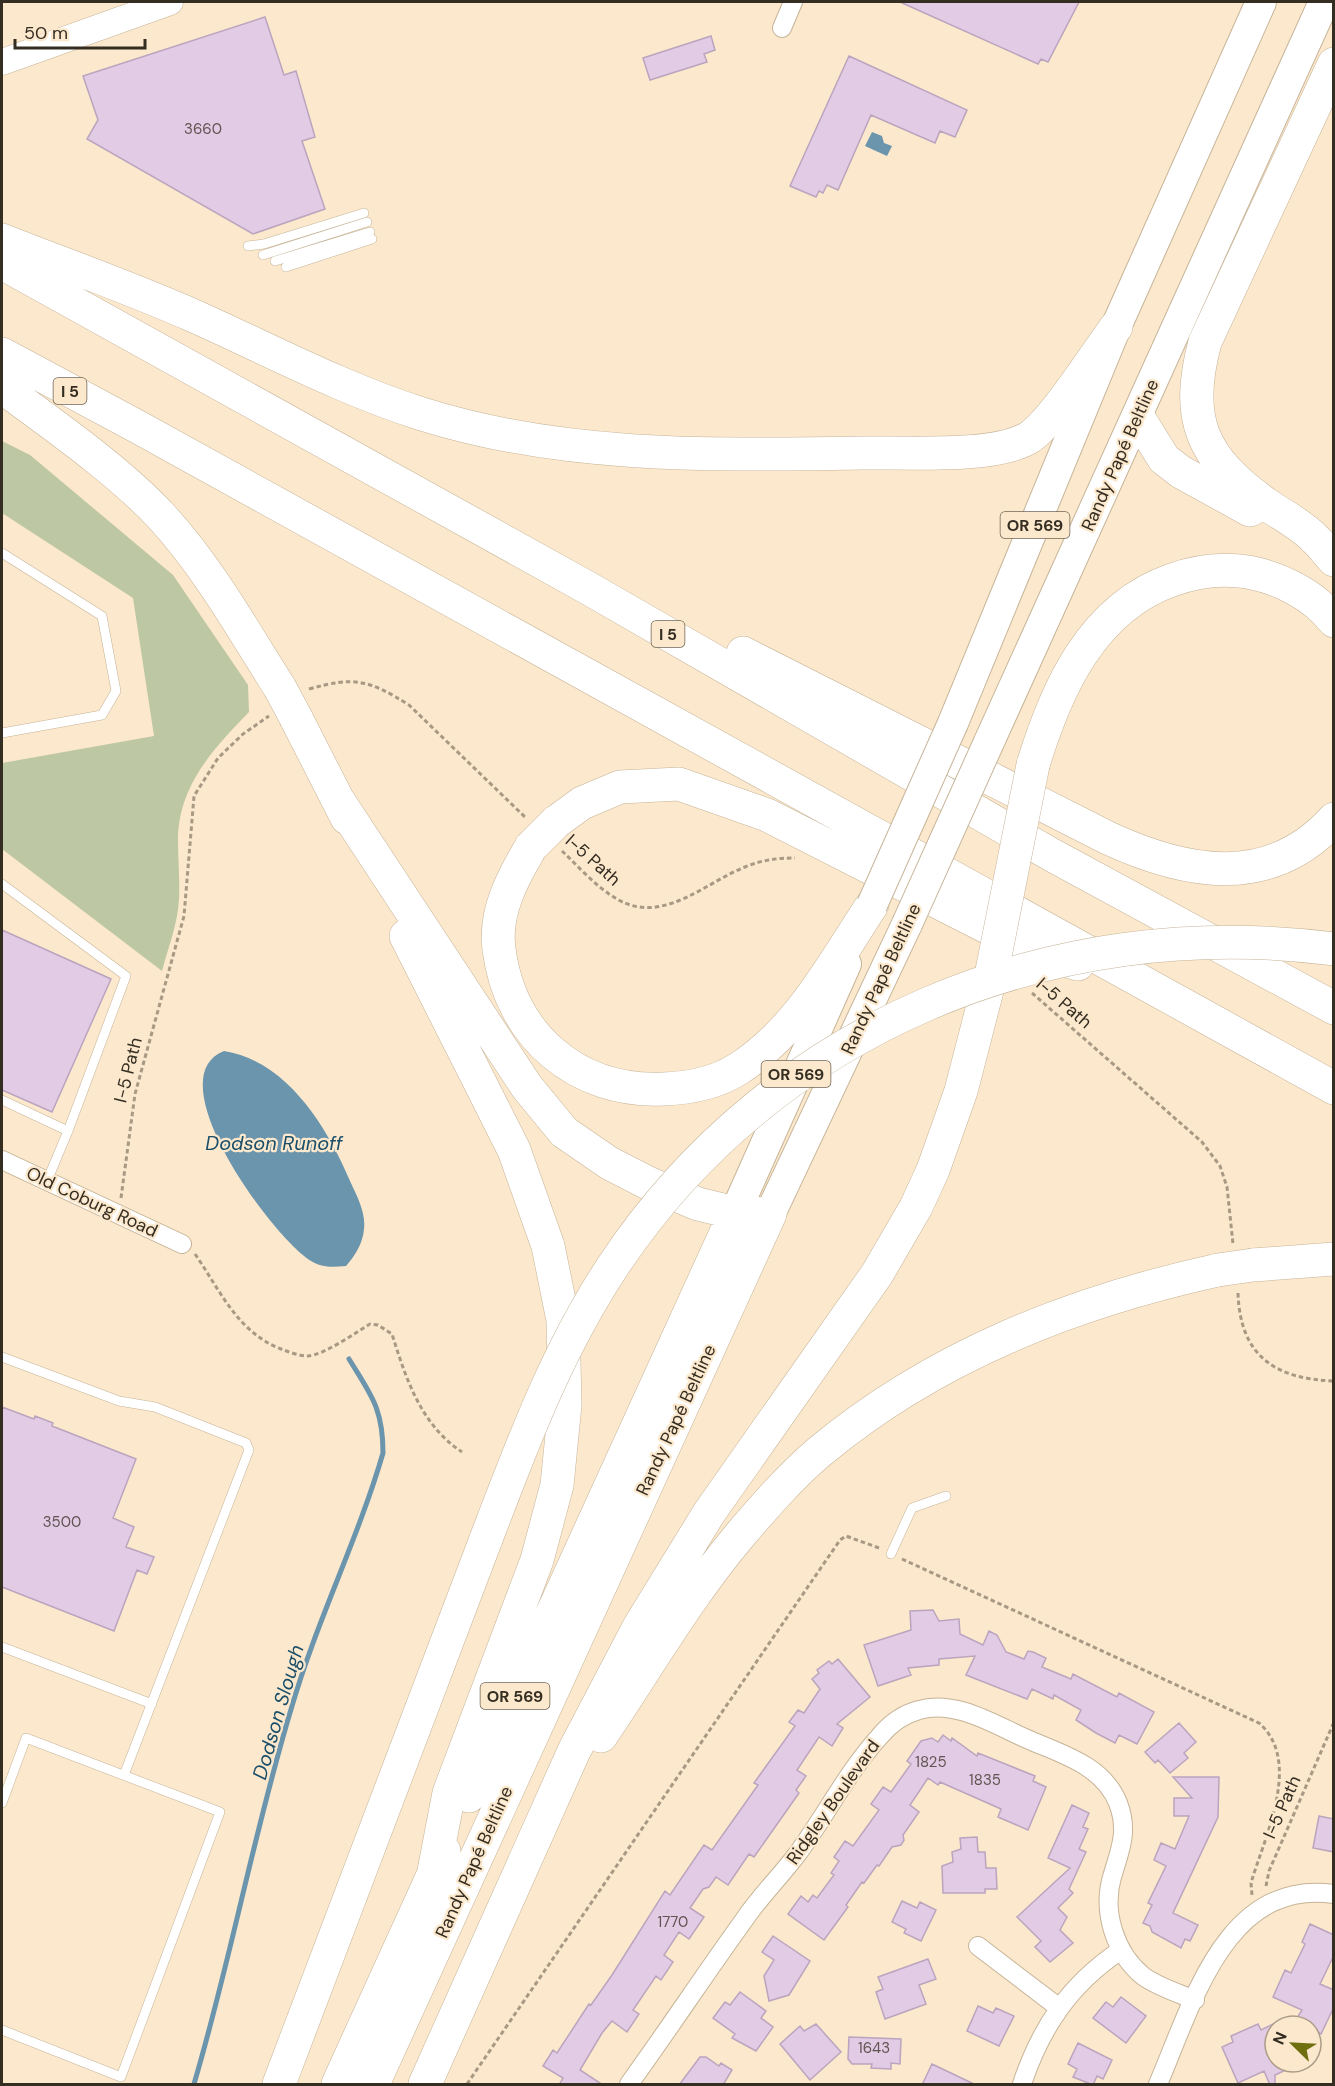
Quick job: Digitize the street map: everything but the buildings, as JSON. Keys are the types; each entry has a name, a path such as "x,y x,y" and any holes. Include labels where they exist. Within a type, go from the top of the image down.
{"highway":[{"path":"1332,558 1314,538 1248,490 1217,461 1205,441 1197,413 1197,387 1205,342 1334,64"},
{"path":"2,240 192,315 346,387 424,415 518,437 602,450 784,454 965,452 1011,445 1030,437 1048,419 1116,327"},
{"name":"I 5","path":"2,263 588,588 1052,855 1334,1008"},
{"name":"I 5","path":"2,354 1334,1088"},
{"path":"2,387 57,428 160,516 204,571 288,703 514,1150 548,1246 563,1320 566,1405 557,1485 537,1560 449,1793 434,1871"},
{"path":"1138,417 1164,459 1182,472 1332,558"},
{"path":"425,2085 594,1708 662,1588 709,1513 857,1305 916,1207 933,1170 961,1091 992,971 1033,765 1056,698 1082,652 1103,625 1144,591 1192,573 1218,570 1265,576 1299,592 1334,621"},
{"path":"588,588 677,619 1108,838 1154,857 1194,868 1236,869 1254,866 1278,859 1305,845 1334,819"},
{"path":"872,905 811,998 773,1043 736,1070 692,1088 634,1090 584,1074 541,1044 522,1020 509,993 499,948 500,923 505,897 543,834 582,803 620,787 679,784 767,815 1040,954 1142,982"},
{"path":"338,800 527,1087 564,1132 609,1162 648,1184 698,1204 735,1213 770,1214"},
{"path":"279,2085 528,1429 579,1321 612,1267 675,1186 715,1145 789,1083 842,1047 899,1016 964,988 1056,960 1142,946 1205,941 1270,942 1334,949"},
{"name":"Randy Papé Beltline","path":"338,2085 735,1213"},
{"name":"Randy Papé Beltline","path":"373,2085 770,1214"},
{"path":"549,1812 620,1708 679,1615 739,1536 817,1454 878,1407 983,1347 1031,1325 1136,1289 1236,1267 1334,1259"}],"main road":[{"path":"2,62 170,2"},
{"name":"Randy Papé Beltline","path":"735,1213 953,723 1116,327 1261,2"},
{"name":"Randy Papé Beltline","path":"770,1214 907,924 1324,2"}],"street":[{"path":"782,28 793,2"},
{"name":"Old Coburg Road","path":"2,1160 182,1244"},
{"name":"Ridgley Boulevard","path":"629,2085 744,1918 797,1854 879,1737 898,1719 920,1710 946,1708 968,1713 1079,1762 1107,1784 1118,1802 1124,1824 1122,1850 1112,1876 1109,1901 1112,1924 1121,1950 1145,1977 1195,2000"},
{"path":"1158,2085 1195,2000 1224,1946 1241,1922 1262,1905 1284,1896 1302,1892 1334,1894"},
{"path":"978,1946 1058,2007"},
{"path":"1022,2085 1040,2038 1058,2007 1095,1968 1121,1950"}],"lane":[{"path":"248,246 368,226"},
{"path":"263,255 368,226"},
{"path":"275,261 368,226"},
{"path":"286,267 368,226"},
{"path":"2,553 102,616 116,691 102,715 2,733"},
{"path":"2,884 126,976 68,1131 46,1181"},
{"path":"2,1100 68,1131"},
{"path":"2,1357 119,1401 155,1407 246,1443 249,1450 124,1776"},
{"path":"891,1554 912,1508 946,1496"},
{"path":"2,1647 152,1704"},
{"path":"2,1803 26,1738 220,1812 121,2077 2,2030"}],"path":[{"name":"I-5 Path","path":"118,1214 135,1094 184,916 194,796 218,758 243,734 288,703 339,681 364,682 389,693 409,705 599,887 619,901 637,906 655,907 683,901 743,868 770,858 807,860"},
{"name":"I-5 Path","path":"1027,988 1202,1142 1220,1166 1227,1186 1239,1315 1253,1347 1269,1365 1290,1376 1334,1381"},
{"path":"182,1244 196,1254 238,1319 255,1336 270,1345 308,1356 318,1353 370,1324 388,1330 392,1334 410,1388 420,1406 434,1428 462,1452"},
{"name":"I-5 Path","path":"1262,1905 1269,1871 1334,1722"}],"green space":[{"path":"2,441 30,455 173,575 248,685 249,712 200,769 184,802 178,840 178,908 162,971 2,849 2,763 154,736 133,598 2,513"}],"water":[{"path":"872,132 882,136 884,143 892,146 887,156 865,146"},
{"name":"Dodson Runoff","path":"224,1051 247,1057 267,1068 285,1082 317,1119 341,1160 364,1217 362,1239 346,1266 319,1265 294,1246 249,1192 227,1158 211,1123 203,1092 206,1067"}],"waterway":[{"name":"Dodson Slough","path":"194,2084 292,1706 313,1642 362,1517 383,1453 378,1413 349,1359"}]}
